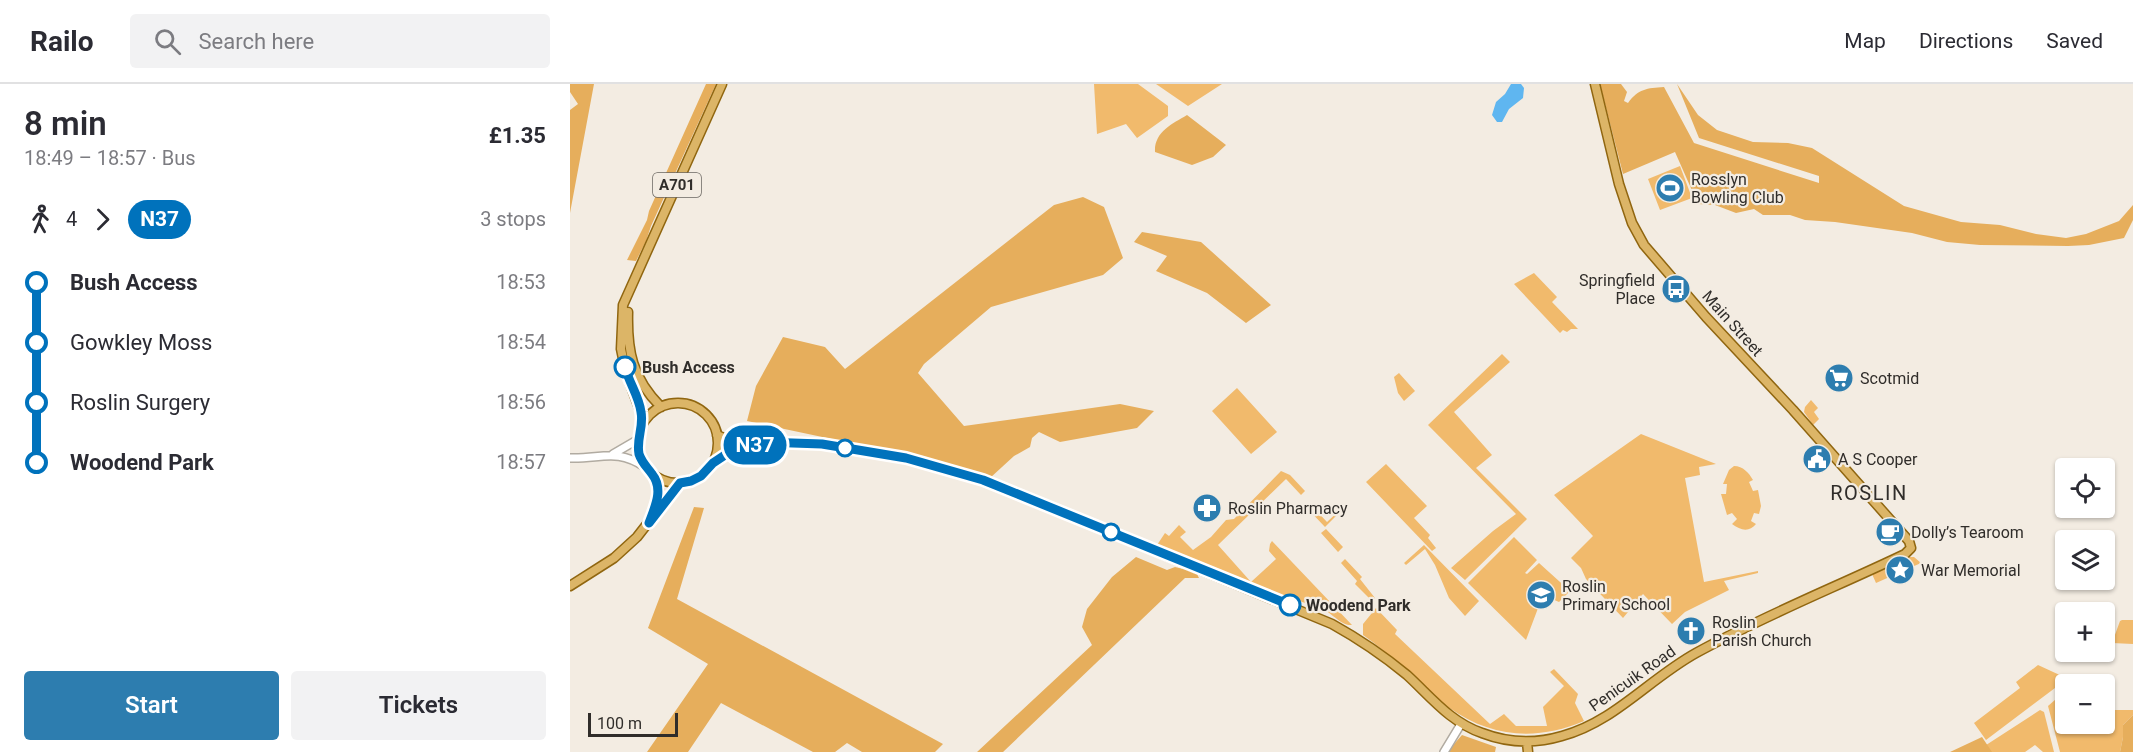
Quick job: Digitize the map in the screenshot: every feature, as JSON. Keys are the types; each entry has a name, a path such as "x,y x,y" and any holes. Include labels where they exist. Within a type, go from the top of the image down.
{"main road":[{"name":"A701","path":"645,467 640,456 638,440 641,413 626,373 621,349 623,305 722,84"},
{"name":"Main Street","path":"1595,84 1619,184 1639,238 1706,317 1909,541 1911,548"},
{"name":"A701","path":"632,286 627,337 632,362 646,392 661,406"},
{"path":"641,425 652,412 661,406 682,403 695,407 706,414 717,435 717,454 713,463"},
{"name":"Penicuik Road","path":"717,435 730,441 822,444 906,458 983,480 1307,613 1352,635 1407,675 1436,704 1461,724 1495,738 1527,742 1562,736 1590,725 1629,702 1660,675 1696,653 1905,554 1911,548"},
{"path":"645,467 666,481 680,483 691,481 701,476 713,463 725,455 763,442"},
{"path":"649,523 659,490 654,475"},
{"path":"570,586 614,558 637,537 680,483"},
{"path":"1527,742 1528,752"}],"street":[{"path":"570,458 583,459 613,454 638,440"},
{"path":"613,454 632,459 645,467"},
{"path":"1444,752 1461,724"}],"shaded area":[{"path":"570,84 594,84 570,213 570,110 578,104 570,92"},
{"path":"706,84 716,84 636,261 627,260 647,220"},
{"path":"1094,84 1138,84 1168,106 1168,116 1137,138 1126,124 1097,134"},
{"path":"1156,84 1222,84 1188,106"},
{"path":"1600,84 1621,84 1627,92 1624,101 1628,103 1643,90 1664,87 1694,143 1819,183 1819,176 1699,138 1677,84 1698,115 1717,130 1753,142 1788,143 1812,148 1904,206 1961,222 2000,225 2036,234 2066,238 2086,234 2119,221 2133,205 2133,220 2124,238 2089,245 1980,245 1947,242 1912,233 1835,222 1805,220 1790,215 1763,215 1754,209 1736,213 1715,205 1698,204 1675,152 1623,174"},
{"path":"1187,115 1226,145 1213,157 1192,165 1155,152 1157,139 1161,134 1170,125"},
{"name":"Rosslyn Bowling Club","path":"1680,166 1692,198 1660,210 1648,179"},
{"path":"1083,197 1104,207 1123,258 1103,275 991,307 924,364 918,373 964,426 1120,404 1154,411 1137,428 1060,442 1039,432 1032,438 1030,447 1014,456 990,478 950,464 747,421 756,386 783,337 825,347 845,369 1054,205"},
{"path":"1142,232 1201,242 1271,305 1246,323 1207,293 1156,271 1167,256 1134,242"},
{"path":"1534,273 1557,297 1552,302 1578,329 1571,329 1567,332 1563,330 1560,333 1514,284"},
{"path":"1502,354 1510,362 1454,412 1492,455 1476,468 1527,519 1465,580 1451,568 1516,514 1428,425"},
{"path":"1399,373 1415,391 1404,401 1398,393 1394,377"},
{"path":"1237,388 1277,432 1251,454 1212,411"},
{"path":"1811,400 1818,408 1814,412 1819,419 1813,425 1804,412"},
{"path":"1641,434 1716,464 1699,467 1700,475 1685,478 1704,582 1758,571 1758,573 1724,581 1729,590 1685,612 1672,624 1643,594 1623,618 1586,579 1581,568 1571,558 1593,536 1554,495"},
{"path":"1386,464 1427,506 1414,518 1430,535 1428,538 1436,548 1432,551 1366,482"},
{"path":"1734,466 1748,472 1753,480 1749,482 1753,491 1758,490 1761,506 1759,514 1754,513 1751,521 1756,524 1747,530 1732,524 1737,519 1732,513 1727,515 1721,494 1726,494 1727,484 1723,484 1729,470"},
{"path":"1281,471 1290,475 1305,491 1301,495 1286,479 1218,545 1251,582 1276,559 1269,551 1272,541 1352,625 1343,623 1324,610 1258,586 1157,545 1165,533 1169,536 1179,525 1186,532 1180,537 1193,550 1211,537 1226,520 1234,519"},
{"path":"1309,503 1327,522 1343,509 1325,527 1305,506"},
{"path":"694,507 704,508 677,599 943,744 935,752 862,752 847,743 835,752 813,752 721,703 688,752 647,752 708,664 648,628"},
{"path":"1326,529 1343,547 1338,552 1321,533"},
{"path":"1514,537 1537,560 1525,573 1527,574 1539,563 1570,591 1559,602 1543,595 1526,640 1468,583"},
{"path":"1424,545 1479,601 1465,616 1449,598 1435,565 1425,549 1406,565 1404,563"},
{"path":"1136,557 1167,570 1175,567 1196,572 1199,578 1185,578 1003,752 977,752 1092,645 1082,627 1087,609 1112,577"},
{"path":"1909,557 1914,557 1921,563 1876,583 1872,574"},
{"path":"1345,559 1362,577 1360,579 1375,598 1372,601 1355,584 1357,581 1341,563"},
{"path":"1376,608 1397,630 1395,634 1490,724 1504,714 1516,726 1547,726 1543,707 1564,686 1550,672 1554,669 1578,694 1575,703 1584,721 1549,732 1532,734 1498,730 1464,717 1448,707 1363,635 1363,624"},
{"path":"2133,620 2133,644 2115,643 2115,635 2120,621"},
{"path":"2038,665 2058,674 2055,674 2055,688 1986,740 1974,723 2020,688 2016,682"},
{"path":"2055,700 2055,733 2048,706"},
{"path":"2040,710 2044,712 2054,752 2043,752 2035,745 2025,752 1986,752 1983,747"},
{"path":"2115,710 2133,710 2133,715 2123,725 2120,752 2060,752 2055,734 2115,734"},
{"path":"2133,715 2133,752 2120,752 2123,725"},
{"path":"1462,735 1496,747 1495,752 1447,752"},
{"path":"1982,737 1992,752 1950,752"}],"water":[{"path":"1511,84 1521,84 1524,88 1523,98 1509,109 1502,122 1497,122 1492,115 1496,102"}],"bus line":[{"name":"N37","path":"625,367 641,413 638,440 640,456 645,467 654,475 659,490 649,523 680,483 701,476 713,463 725,455 763,442 822,444 906,458 983,480 1290,605"}],"place":[{"name":"Rosslyn Bowling Club","path":"1670,188"},
{"name":"Springfield Place","path":"1676,289"},
{"name":"Bush Access","path":"625,367"},
{"name":"Scotmid","path":"1839,378"},
{"name":"A S Cooper","path":"1817,459"},
{"name":"Roslin Pharmacy","path":"1207,508"},
{"name":"Dolly’s Tearoom","path":"1890,532"},
{"name":"War Memorial","path":"1900,570"},
{"name":"Roslin Primary School","path":"1541,595"},
{"name":"Woodend Park","path":"1290,605"},
{"name":"Roslin Parish Church","path":"1691,631"}],"district":[{"name":"ROSLIN","path":"1869,493"}]}
